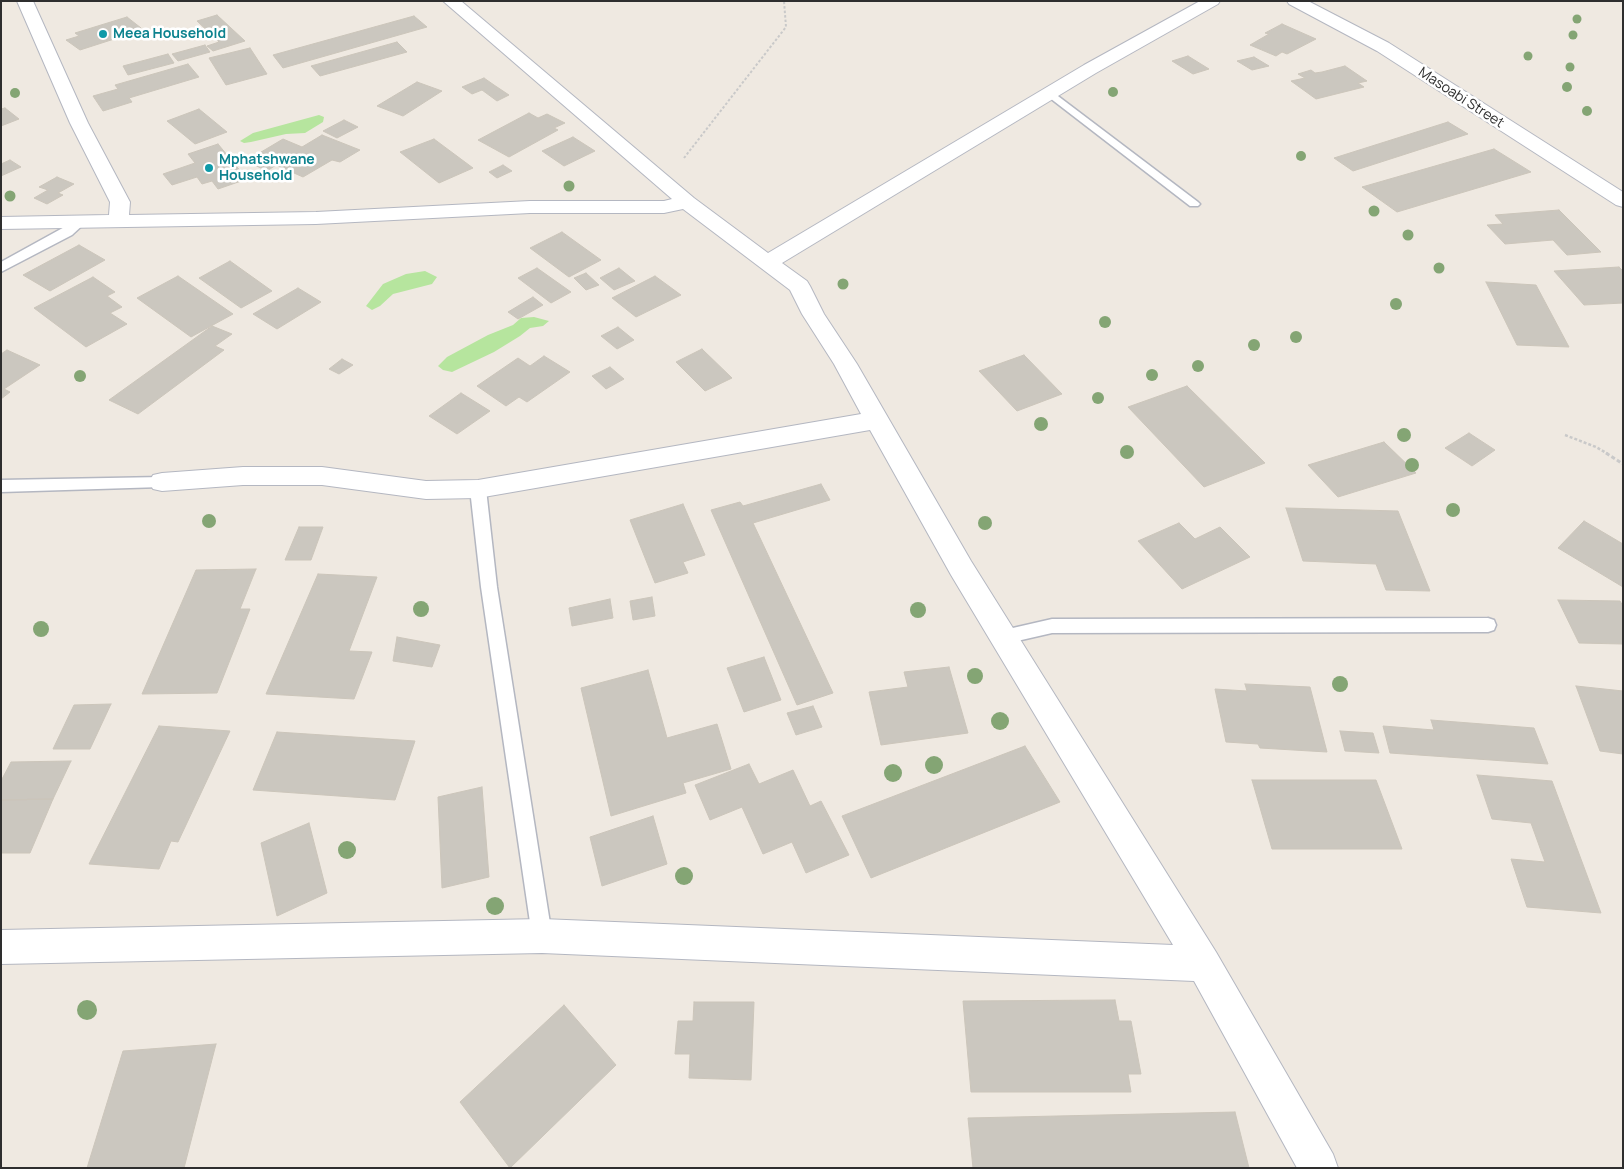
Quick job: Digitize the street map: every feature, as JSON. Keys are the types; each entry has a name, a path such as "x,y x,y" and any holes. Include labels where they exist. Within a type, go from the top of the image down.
{"street":[{"path":"25,1 79,123 120,202 120,220"},
{"path":"451,1 686,202 799,286 813,314 845,364 961,568 1204,964 1319,1168"},
{"path":"768,262 1050,93 1212,1"},
{"name":"Masoabi Street","path":"1295,1 1383,47 1623,201"},
{"path":"1,223 316,218 530,207 664,207 686,202"},
{"path":"162,482 243,476 322,476 426,490 478,489 877,420"},
{"path":"1,947 542,936 1204,964"}],"lane":[{"path":"1050,93 1194,204"},
{"path":"1,268 23,254 68,232 79,223"},
{"path":"1,486 162,482"},
{"path":"478,489 489,587 542,936"},
{"path":"1004,637 1052,626 1488,625"}],"path":[{"path":"686,202 677,166 786,27 784,1"},
{"path":"1565,435 1596,447 1623,464"}],"green space":[{"path":"319,115 324,117 323,122 305,133 286,134 244,143 240,141 253,133"},
{"path":"425,271 437,277 432,284 393,294 380,306 372,310 366,306 383,284 406,274"},
{"path":"534,317 549,321 543,326 530,328 494,352 452,372 443,370 438,366 447,357 488,335 513,325 521,318"}],"building":[{"path":"217,15 245,41 213,51 207,46 219,42 197,21"},
{"path":"414,16 427,27 283,68 273,55"},
{"name":"Meea Household","path":"127,17 141,28 137,29 139,31 80,50 66,40 79,36 75,33"},
{"path":"1282,24 1316,39 1287,54 1282,52 1276,56 1250,45 1269,34 1265,33"},
{"path":"397,42 407,52 320,76 311,66"},
{"path":"205,45 210,52 178,61 172,54"},
{"path":"250,48 267,74 226,85 209,58"},
{"path":"168,54 174,63 128,75 123,66"},
{"path":"1188,56 1209,69 1193,74 1172,61"},
{"path":"1254,57 1269,66 1252,70 1237,61"},
{"path":"188,64 199,77 129,98 132,102 103,111 93,96 118,89 115,85"},
{"path":"1345,66 1367,81 1358,83 1364,87 1316,99 1291,81 1305,78 1298,74 1311,70 1315,73"},
{"path":"484,78 509,95 497,101 482,90 472,94 462,87"},
{"path":"417,82 442,91 403,116 377,106"},
{"path":"5,108 19,119 1,126 1,109"},
{"path":"199,109 227,132 195,144 167,121"},
{"path":"529,113 538,118 547,114 565,123 554,128 558,130 509,157 478,140"},
{"path":"344,120 358,127 337,138 323,131"},
{"path":"1448,122 1468,134 1353,171 1334,158"},
{"path":"322,135 360,150 340,162 332,160 303,177 276,165 267,171 246,161 283,139 302,147"},
{"path":"573,137 595,151 564,166 542,151"},
{"path":"434,139 473,168 439,183 400,152"},
{"name":"Mphatshwane Household","path":"218,144 247,179 218,189 212,181 202,184 197,177 172,185 163,174 195,163 188,154"},
{"path":"1494,149 1531,172 1397,212 1362,187"},
{"path":"10,160 21,167 1,176 1,164"},
{"path":"503,165 512,171 497,178 489,172"},
{"path":"57,177 74,184 58,193 63,195 47,204 34,198 48,190 39,187"},
{"path":"1559,210 1601,252 1567,255 1553,240 1505,244 1487,225 1503,224 1495,215"},
{"path":"562,232 601,260 569,277 530,248"},
{"path":"79,245 105,260 50,291 23,275"},
{"path":"230,261 272,291 241,308 199,278"},
{"path":"1619,267 1623,271 1623,303 1584,305 1554,271"},
{"path":"537,268 571,292 551,303 518,278"},
{"path":"619,268 635,281 614,290 600,278"},
{"path":"586,273 599,285 586,290 574,278"},
{"path":"178,276 233,314 191,337 137,298"},
{"path":"655,276 681,295 636,317 612,298"},
{"path":"93,277 115,292 107,296 122,307 110,313 127,324 86,347 34,308"},
{"path":"1486,282 1536,285 1569,347 1517,345"},
{"path":"298,288 321,302 277,329 253,314"},
{"path":"533,297 543,305 518,319 508,312"},
{"path":"212,326 232,334 215,346 224,350 138,414 109,400"},
{"path":"618,327 634,340 617,349 601,336"},
{"path":"702,349 732,378 705,391 676,362"},
{"path":"7,350 40,365 4,389 10,392 1,399 1,354"},
{"path":"1024,355 1062,394 1017,411 979,371"},
{"path":"544,356 570,372 527,402 519,397 506,406 477,386 518,358 530,366"},
{"path":"342,359 353,365 339,374 329,369"},
{"path":"610,367 624,379 606,389 592,376"},
{"path":"1187,386 1265,463 1204,487 1128,407"},
{"path":"461,393 490,411 457,434 429,416"},
{"path":"1469,433 1495,450 1472,466 1445,448"},
{"path":"1384,442 1416,473 1338,497 1308,465"},
{"path":"821,484 830,500 753,523 833,693 797,705 711,510 740,502 743,506"},
{"path":"683,504 705,555 683,562 688,573 655,583 630,520"},
{"path":"1286,508 1398,511 1430,591 1386,590 1376,564 1303,561"},
{"path":"1584,521 1623,544 1623,587 1558,548"},
{"path":"1179,523 1195,539 1220,527 1250,557 1182,589 1138,541"},
{"path":"299,527 323,527 311,560 285,560"},
{"path":"256,569 240,609 250,609 217,693 142,694 196,570"},
{"path":"318,574 377,577 349,651 372,652 354,699 266,694"},
{"path":"652,597 655,616 633,620 630,601"},
{"path":"610,599 613,618 572,626 569,608"},
{"path":"1558,600 1620,601 1623,606 1623,644 1579,643"},
{"path":"397,637 440,645 432,667 393,661"},
{"path":"764,657 781,700 744,712 727,668"},
{"path":"949,667 968,733 881,745 869,692 908,687 904,672"},
{"path":"648,670 667,738 717,724 731,769 683,783 686,793 611,816 581,688"},
{"path":"1245,684 1310,687 1327,752 1260,748 1258,744 1226,742 1215,689 1247,691"},
{"path":"1576,686 1623,691 1623,754 1600,751"},
{"path":"111,704 90,749 53,749 74,705"},
{"path":"813,706 822,727 796,735 787,713"},
{"path":"1431,720 1534,728 1548,764 1390,753 1383,726 1434,730"},
{"path":"159,726 230,731 178,842 171,841 159,869 89,864"},
{"path":"1340,731 1373,733 1379,753 1345,751"},
{"path":"277,732 415,741 395,800 253,790"},
{"path":"1025,746 1060,802 871,878 842,816"},
{"path":"71,761 53,799 1,800 1,781 11,762"},
{"path":"749,764 759,784 793,770 810,806 821,801 849,855 806,873 792,842 763,854 742,807 710,820 695,785"},
{"path":"1477,775 1552,781 1601,913 1527,907 1511,859 1545,862 1531,823 1492,819"},
{"path":"1252,780 1376,780 1402,849 1272,849"},
{"path":"482,787 489,877 442,888 438,797"},
{"path":"53,799 30,853 1,853 1,800"},
{"path":"653,816 667,864 602,886 590,837"},
{"path":"309,823 327,893 277,916 261,843"},
{"path":"1115,1000 1119,1021 1131,1021 1141,1074 1128,1074 1131,1092 971,1092 963,1001"},
{"path":"694,1002 754,1002 751,1080 689,1078 690,1054 675,1054 678,1021 693,1021"},
{"path":"564,1005 616,1065 510,1168 460,1102"},
{"path":"216,1044 184,1168 87,1168 123,1051"},
{"path":"1235,1112 1249,1168 973,1168 968,1118"}],"place":[{"name":"Meea Household","path":"103,34"},
{"name":"Mphatshwane Household","path":"209,168"}]}
